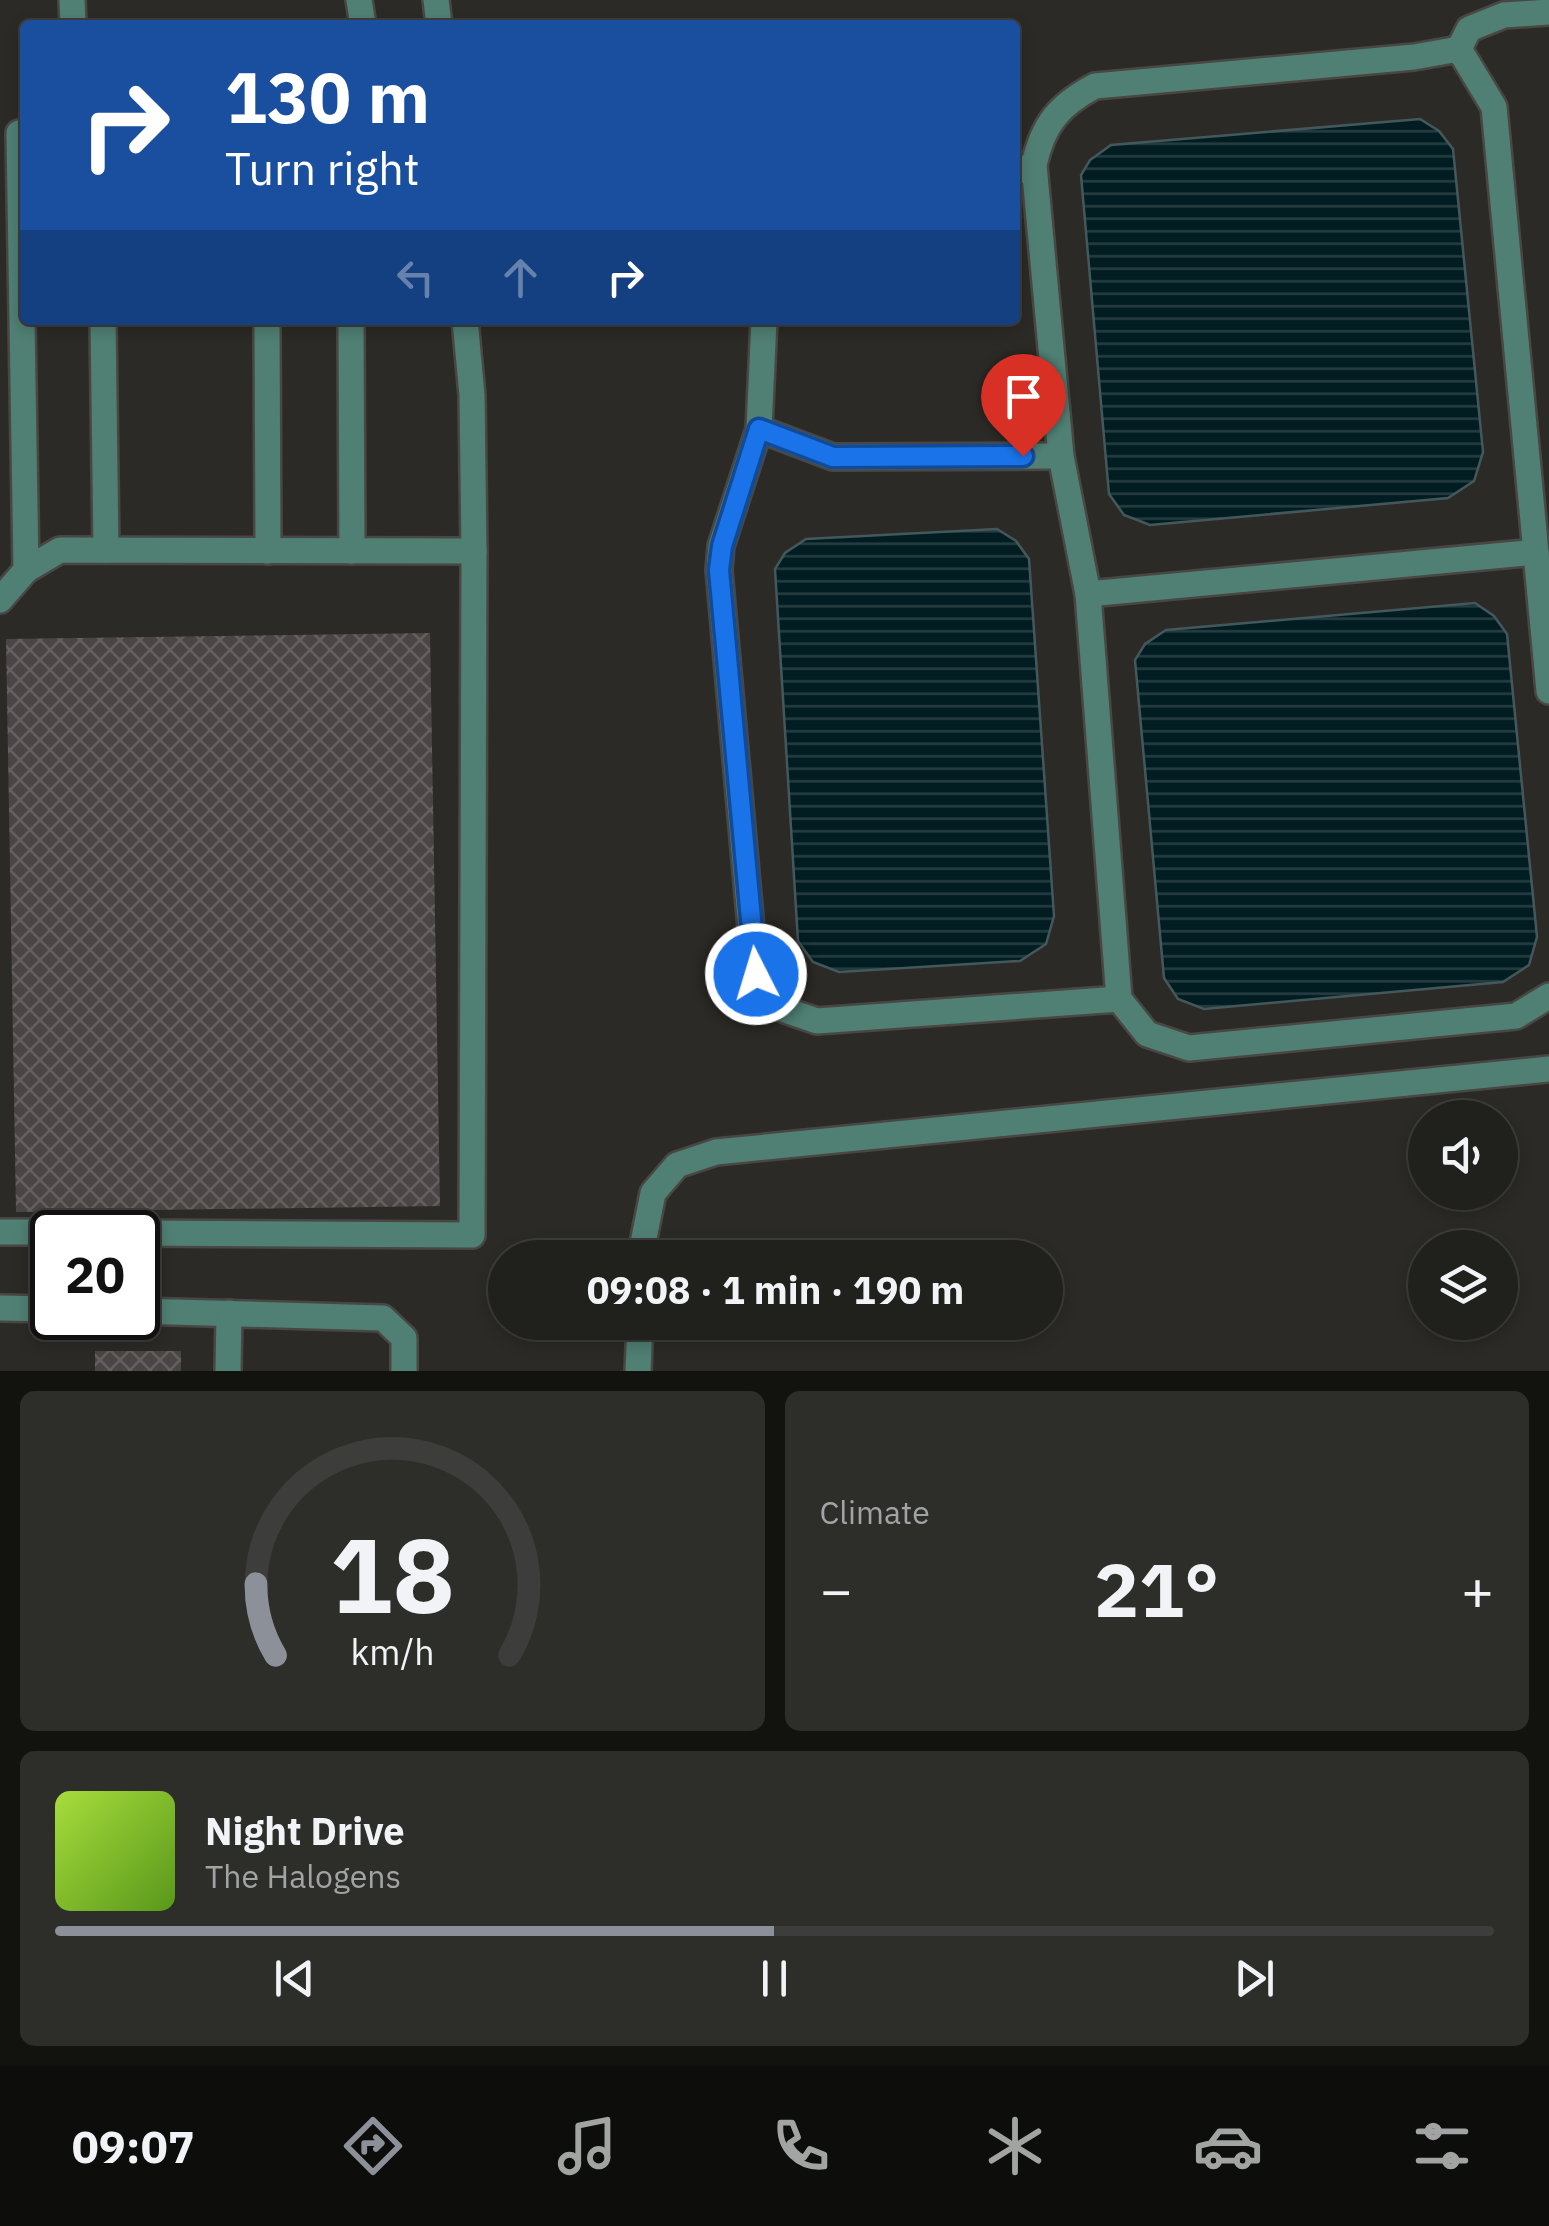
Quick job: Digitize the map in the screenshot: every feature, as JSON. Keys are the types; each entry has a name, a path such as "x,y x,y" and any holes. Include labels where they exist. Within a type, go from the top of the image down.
{"lane":[{"path":"1458,49 1469,30 1486,22 1504,15 1549,12"},
{"path":"1458,49 1095,86 1064,102 1025,168 1061,456 1088,594 1119,999 1147,1034 1189,1048 1516,1016 1549,996"},
{"path":"1458,49 1494,107 1549,692"},
{"path":"15,133 26,570"},
{"path":"103,325 106,550"},
{"path":"267,325 268,550"},
{"path":"351,325 352,551"},
{"path":"160,1233 472,1235 474,551 466,325"},
{"path":"764,325 759,429 722,546 719,570 756,974 768,994 785,1010 817,1021 1119,999"},
{"path":"759,429 833,457 1061,456"},
{"path":"0,600 26,570 60,550 474,551"},
{"path":"1088,594 1536,552"},
{"path":"644,1240 653,1192 678,1165 716,1152 1549,1069"},
{"path":"0,1232 30,1232"},
{"path":"0,1308 30,1309"},
{"path":"160,1311 384,1318 404,1338 404,1371"},
{"path":"228,1371 229,1313"},
{"path":"638,1371 639,1340"}],"water":[{"path":"1420,119 1439,131 1453,149 1483,452 1474,481 1448,498 1150,525 1124,515 1109,494 1081,175 1090,160 1111,145"},
{"path":"997,529 1016,541 1029,559 1054,916 1046,944 1020,961 839,972 813,962 798,941 775,569 785,553 806,539"},
{"path":"1475,603 1494,616 1507,634 1537,937 1529,965 1503,982 1204,1009 1178,999 1164,978 1135,660 1145,644 1166,630"}],"building":[{"path":"430,633 440,1206 16,1212 6,639"},
{"path":"95,1351 181,1351 181,1371 95,1371"}],"route":[{"path":"756,974 719,570 722,546 759,429 833,457 1023,456"}]}
